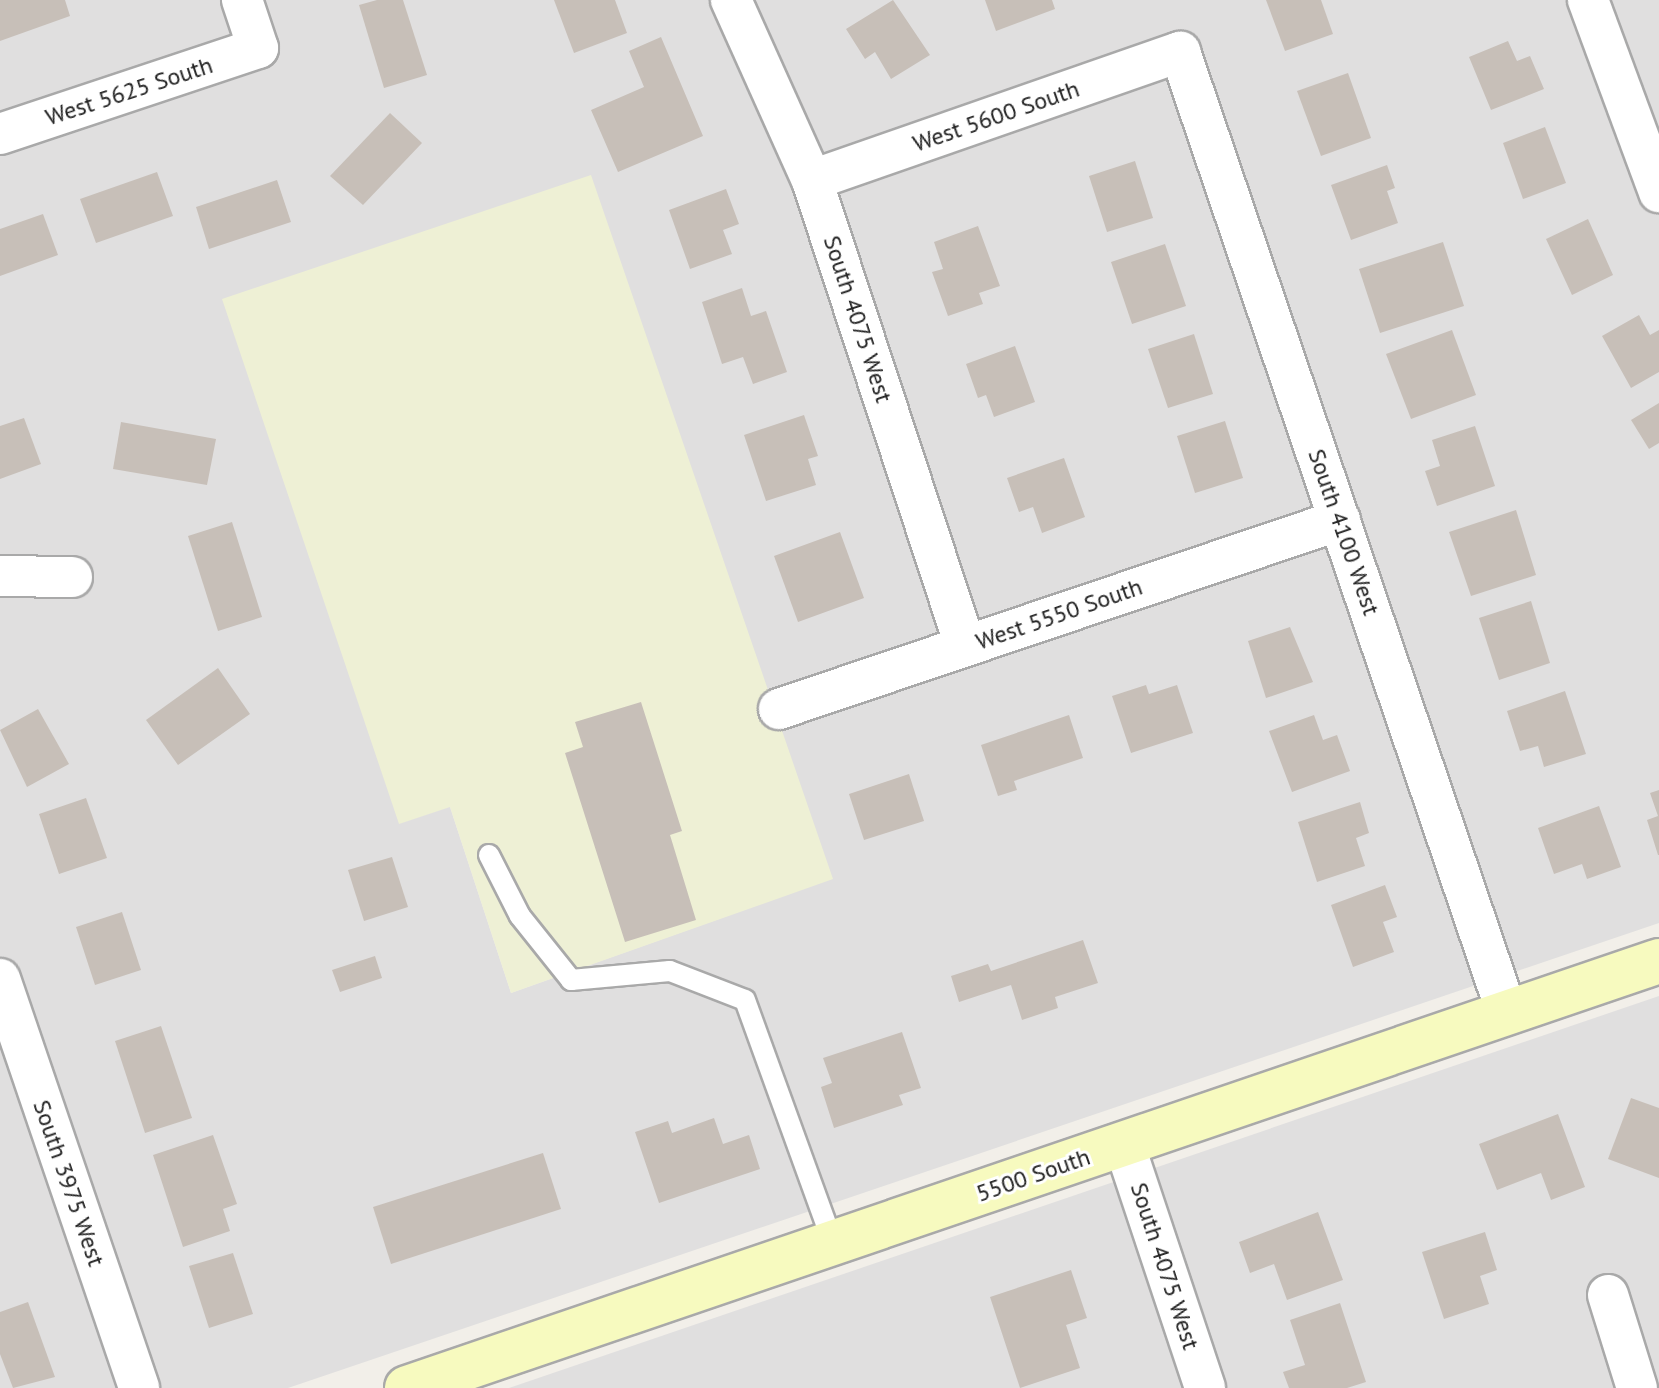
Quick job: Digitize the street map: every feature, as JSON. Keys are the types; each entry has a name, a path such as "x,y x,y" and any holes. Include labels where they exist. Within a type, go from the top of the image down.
{"main road":[{"name":"5500 South","path":"407,1388 1659,961"}],"street":[{"name":"West 5625 South","path":"0,134 258,48 242,0"},
{"name":"South 4075 West","path":"731,0 812,180 965,646"},
{"path":"1588,0 1659,192"},
{"name":"West 5600 South","path":"812,180 1180,52"},
{"name":"South 4100 West","path":"1180,52 1507,1013"},
{"name":"West 5550 South","path":"779,709 1340,520"},
{"path":"0,576 72,577"},
{"name":"South 3975 West","path":"0,979 14,1063 139,1388"},
{"name":"South 4075 West","path":"1124,1144 1205,1388"},
{"path":"1608,1295 1637,1388"}],"lane":[{"path":"489,855 520,916 571,980 670,971 745,1000 833,1243"}],"shaded area":[{"path":"0,0 1659,0 1659,923 288,1388 0,1388","holes":["450,807 833,878 511,993"]},
{"path":"1659,996 1659,1388 509,1388"}],"green space":[{"path":"591,175 833,879 511,993 450,807 399,824 222,299"}],"building":[{"path":"0,0 65,0 70,16 0,41"},
{"path":"377,0 403,0 427,75 384,88 359,5"},
{"path":"554,0 615,0 627,33 574,53"},
{"path":"893,0 930,55 891,79 875,52 865,59 846,29"},
{"path":"985,0 1052,0 1055,9 996,31"},
{"path":"1266,0 1321,0 1333,34 1285,51"},
{"path":"661,37 703,136 618,172 591,110 644,87 629,51"},
{"path":"1508,41 1517,61 1530,56 1544,89 1491,110 1469,57"},
{"path":"1348,73 1371,138 1321,156 1297,91"},
{"path":"390,113 422,143 363,205 330,176"},
{"path":"1545,127 1566,183 1523,199 1503,143"},
{"path":"1135,161 1153,218 1107,232 1089,176"},
{"path":"1387,165 1395,188 1387,191 1398,223 1351,240 1331,185"},
{"path":"157,172 173,216 96,243 80,199"},
{"path":"277,180 291,222 209,249 196,207"},
{"path":"726,189 739,224 723,230 732,254 690,269 669,210"},
{"path":"43,214 58,255 0,276 0,229"},
{"path":"1588,219 1613,275 1572,295 1546,239"},
{"path":"978,226 1000,286 979,293 983,304 948,316 932,272 943,269 934,242"},
{"path":"1443,242 1464,306 1380,333 1359,269"},
{"path":"1165,244 1186,306 1132,324 1111,262"},
{"path":"742,288 751,316 766,311 787,372 753,384 743,357 722,364 702,302"},
{"path":"1639,315 1650,335 1659,330 1659,372 1631,388 1602,336"},
{"path":"1452,330 1476,395 1411,419 1386,354"},
{"path":"1194,334 1213,394 1168,408 1148,349"},
{"path":"1015,346 1035,402 994,417 986,395 978,398 966,364"},
{"path":"1659,403 1659,443 1649,449 1631,420"},
{"path":"804,415 818,456 808,459 816,485 766,501 744,435"},
{"path":"24,418 41,464 0,479 0,426"},
{"path":"1225,421 1243,478 1195,493 1177,436"},
{"path":"121,422 216,439 207,485 113,469"},
{"path":"1475,426 1495,486 1437,506 1425,471 1440,466 1432,440"},
{"path":"1064,458 1085,517 1042,533 1033,507 1019,512 1007,478"},
{"path":"1516,510 1536,575 1471,596 1449,532"},
{"path":"232,522 262,617 218,631 188,536"},
{"path":"840,532 864,598 798,622 774,556"},
{"path":"1531,601 1550,663 1499,680 1479,618"},
{"path":"1290,627 1313,682 1266,698 1248,641"},
{"path":"218,668 250,714 178,765 146,720"},
{"path":"1146,685 1149,694 1177,685 1193,733 1131,753 1112,696"},
{"path":"1565,691 1586,754 1544,767 1538,746 1520,751 1507,711"},
{"path":"641,702 682,831 670,835 696,920 625,942 565,753 583,747 575,722"},
{"path":"38,709 69,764 27,787 0,730"},
{"path":"1069,715 1083,758 1014,781 1017,790 998,796 981,745"},
{"path":"1314,715 1323,740 1337,735 1350,771 1292,792 1269,731"},
{"path":"909,774 924,821 864,840 849,794"},
{"path":"1659,790 1658,855 1647,820 1658,816 1650,793"},
{"path":"86,798 107,858 59,874 39,814"},
{"path":"1360,802 1369,833 1356,838 1365,866 1317,882 1298,822"},
{"path":"1599,806 1621,867 1587,879 1582,864 1554,874 1538,828"},
{"path":"392,857 408,907 364,921 348,870"},
{"path":"1385,885 1397,917 1383,922 1394,952 1353,967 1331,905"},
{"path":"122,912 141,970 95,985 76,927"},
{"path":"1083,940 1098,983 1055,997 1058,1008 1022,1020 1011,985 959,1002 951,976 988,964 991,971"},
{"path":"375,956 382,978 340,992 332,970"},
{"path":"161,1026 192,1118 145,1133 115,1041"},
{"path":"902,1032 921,1088 899,1095 903,1105 834,1128 821,1087 832,1083 823,1058"},
{"path":"1631,1098 1659,1108 1659,1178 1608,1159"},
{"path":"1558,1114 1585,1187 1551,1200 1541,1173 1497,1190 1479,1144"},
{"path":"714,1118 723,1144 749,1135 760,1169 659,1203 635,1132 668,1121 672,1133"},
{"path":"213,1135 237,1204 223,1209 230,1231 183,1247 153,1155"},
{"path":"543,1153 561,1209 391,1264 373,1207"},
{"path":"1318,1212 1343,1280 1287,1300 1274,1264 1250,1273 1239,1242"},
{"path":"1485,1232 1497,1270 1480,1276 1489,1304 1444,1319 1422,1252"},
{"path":"233,1253 253,1314 209,1328 189,1266"},
{"path":"1071,1270 1087,1318 1066,1325 1080,1368 1020,1388 990,1297"},
{"path":"28,1302 55,1377 13,1388 0,1354 0,1312"},
{"path":"1340,1303 1366,1382 1347,1388 1289,1388 1283,1372 1305,1365 1290,1320"}]}
